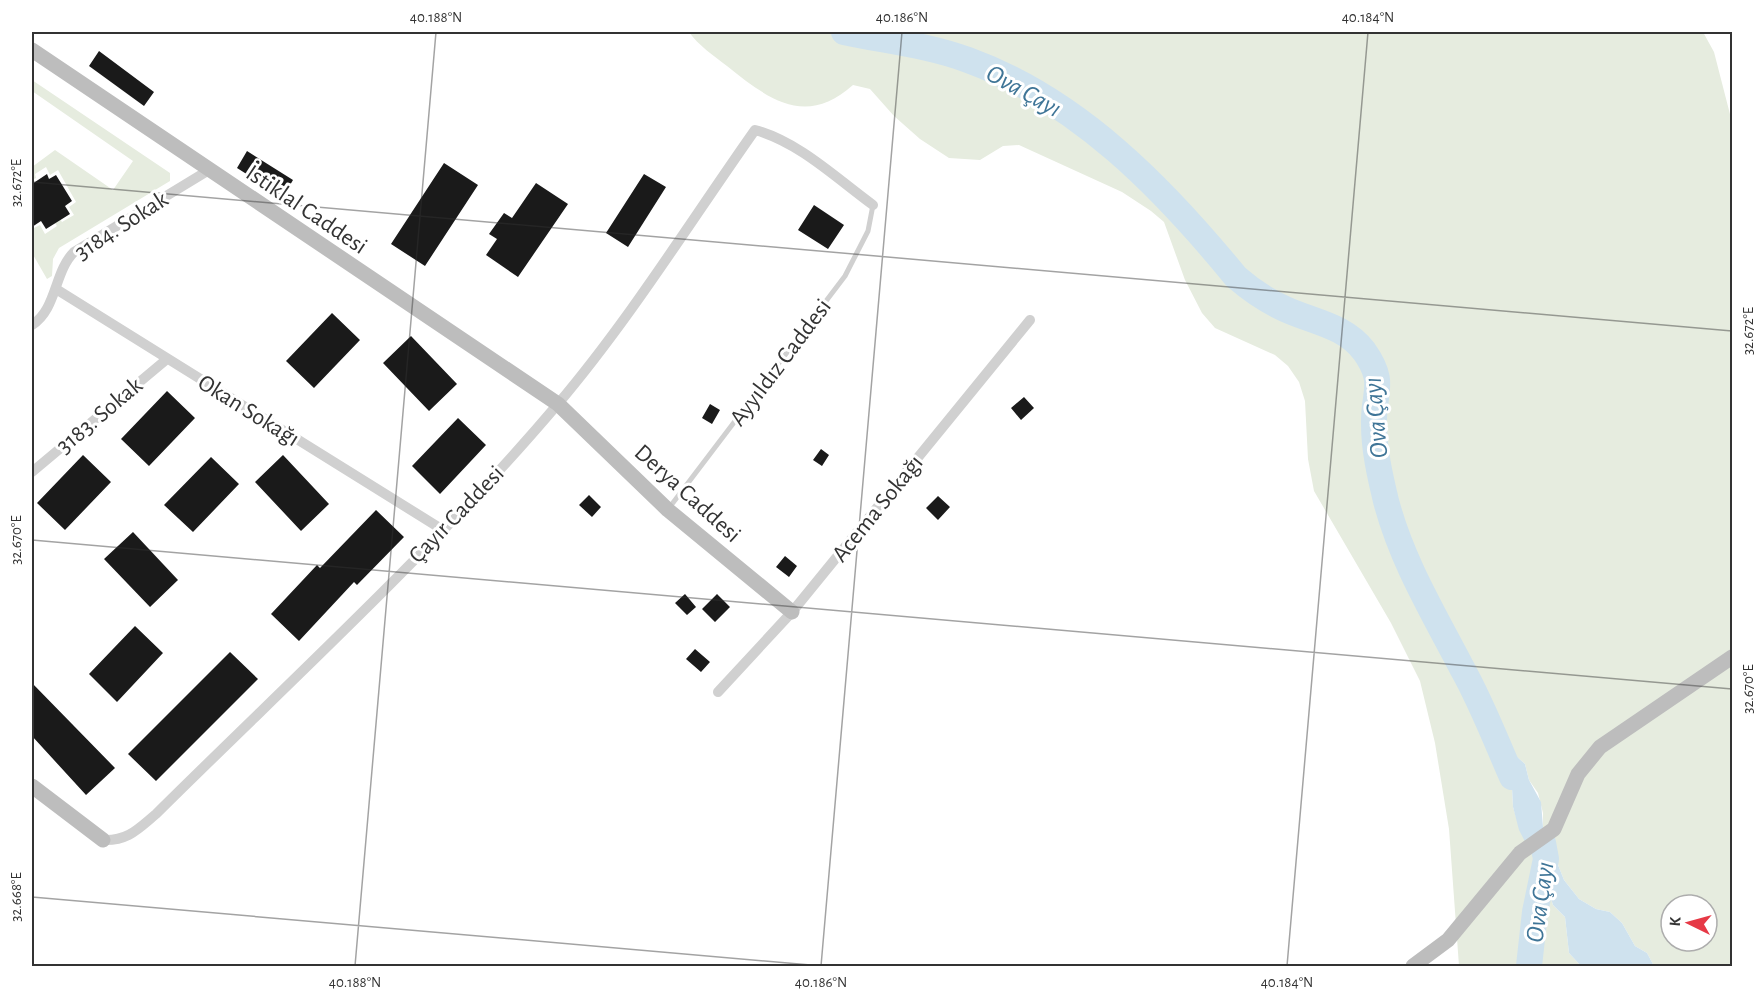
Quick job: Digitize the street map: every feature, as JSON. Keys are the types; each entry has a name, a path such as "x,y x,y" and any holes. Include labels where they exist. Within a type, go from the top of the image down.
{"street":[{"name":"İstiklal Caddesi","path":"32,50 558,404"},
{"name":"Çayır Caddesi","path":"103,840 118,840 137,830 156,814 443,530 558,404 604,345 755,130 774,135 792,146 873,205"},
{"name":"3184. Sokak","path":"32,325 44,312 56,289 65,261 74,252 209,170"},
{"name":"Okan Sokağı","path":"56,289 443,530"},
{"name":"Acema Sokağı","path":"718,692 792,612 1030,320"},
{"name":"3183. Sokak","path":"32,472 168,359"},
{"name":"Derya Caddesi","path":"558,404 668,510 792,612"},
{"path":"1413,966 1448,940 1520,853 1554,829 1578,774 1600,747 1732,657"},
{"path":"32,786 103,840"}],"lane":[{"name":"Ayyıldız Caddesi","path":"668,510 845,276 864,241 873,205"}],"shaded area":[{"path":"689,32 1703,32 1714,52 1732,122 1732,966 1654,966 1647,953 1635,946 1622,923 1610,912 1596,909 1579,899 1564,880 1543,827 1543,813 1538,793 1529,780 1525,764 1506,747 1487,749 1495,768 1512,788 1513,807 1520,830 1545,880 1553,905 1565,917 1569,953 1581,966 1459,966 1449,829 1435,743 1420,681 1391,623 1314,491 1308,459 1305,401 1299,382 1288,366 1275,355 1215,328 1202,313 1185,280 1164,222 1122,192 1019,145 1003,146 980,160 949,158 920,139 894,116 870,89 853,85 836,98 819,105 788,104 758,89 702,46"},
{"path":"32,80 170,173 170,181 59,248 53,259 52,276 47,279 32,253 32,229 40,225 45,234 57,226 55,223 60,219 62,222 74,215 69,207 76,202 58,170 50,175 46,167 35,174 36,178 32,180 32,167 55,150 113,190 133,161 32,91"}],"water":[{"path":"1489,746 1506,747 1525,764 1529,780 1541,802 1543,827 1564,880 1579,899 1596,909 1610,912 1622,923 1635,946 1647,953 1654,966 1581,966 1569,953 1565,917 1553,905 1545,880 1519,830 1513,807 1512,788 1495,768 1487,749"}],"building":[{"path":"99,51 154,92 144,106 89,66"},
{"path":"247,151 293,180 283,197 237,168"},
{"path":"444,163 478,185 425,266 391,244"},
{"path":"47,174 49,179 56,175 72,201 65,206 70,214 46,229 41,221 32,227 32,184"},
{"path":"644,174 666,187 628,247 606,233"},
{"path":"536,183 568,204 518,277 486,255 497,239 489,234 504,213 512,218"},
{"path":"814,205 844,225 828,249 798,230"},
{"path":"332,313 360,340 314,388 286,361"},
{"path":"411,336 457,384 429,411 383,363"},
{"path":"167,391 195,418 149,466 121,439"},
{"path":"1024,397 1034,408 1021,420 1011,408"},
{"path":"710,404 720,410 712,424 702,418"},
{"path":"458,418 486,445 440,494 412,466"},
{"path":"821,449 829,455 822,466 813,460"},
{"path":"83,455 111,482 65,530 37,503"},
{"path":"283,455 329,504 301,531 255,482"},
{"path":"211,457 239,484 193,532 164,505"},
{"path":"589,495 601,507 592,517 579,505"},
{"path":"938,496 950,507 938,520 926,508"},
{"path":"376,510 404,537 357,585 354,582 299,641 271,614 317,565 320,568"},
{"path":"133,532 178,580 150,607 104,559"},
{"path":"785,556 797,566 789,577 776,567"},
{"path":"685,594 696,607 687,615 675,603"},
{"path":"717,594 730,607 715,622 702,609"},
{"path":"135,626 163,653 117,702 89,674"},
{"path":"695,649 710,662 701,672 686,659"},
{"path":"230,652 258,679 156,781 128,754"},
{"path":"32,683 115,768 86,795 32,736"}],"waterway":[{"name":"Ova Çayı","path":"844,32 953,55 1008,77 1046,98 1116,150 1149,180 1242,282 1278,306 1338,330 1356,342 1371,362 1377,380 1374,413 1375,443 1386,501 1393,523 1410,567 1476,696 1512,777"},
{"name":"Ova Çayı","path":"1529,966 1535,912 1546,859 1543,843"}]}
